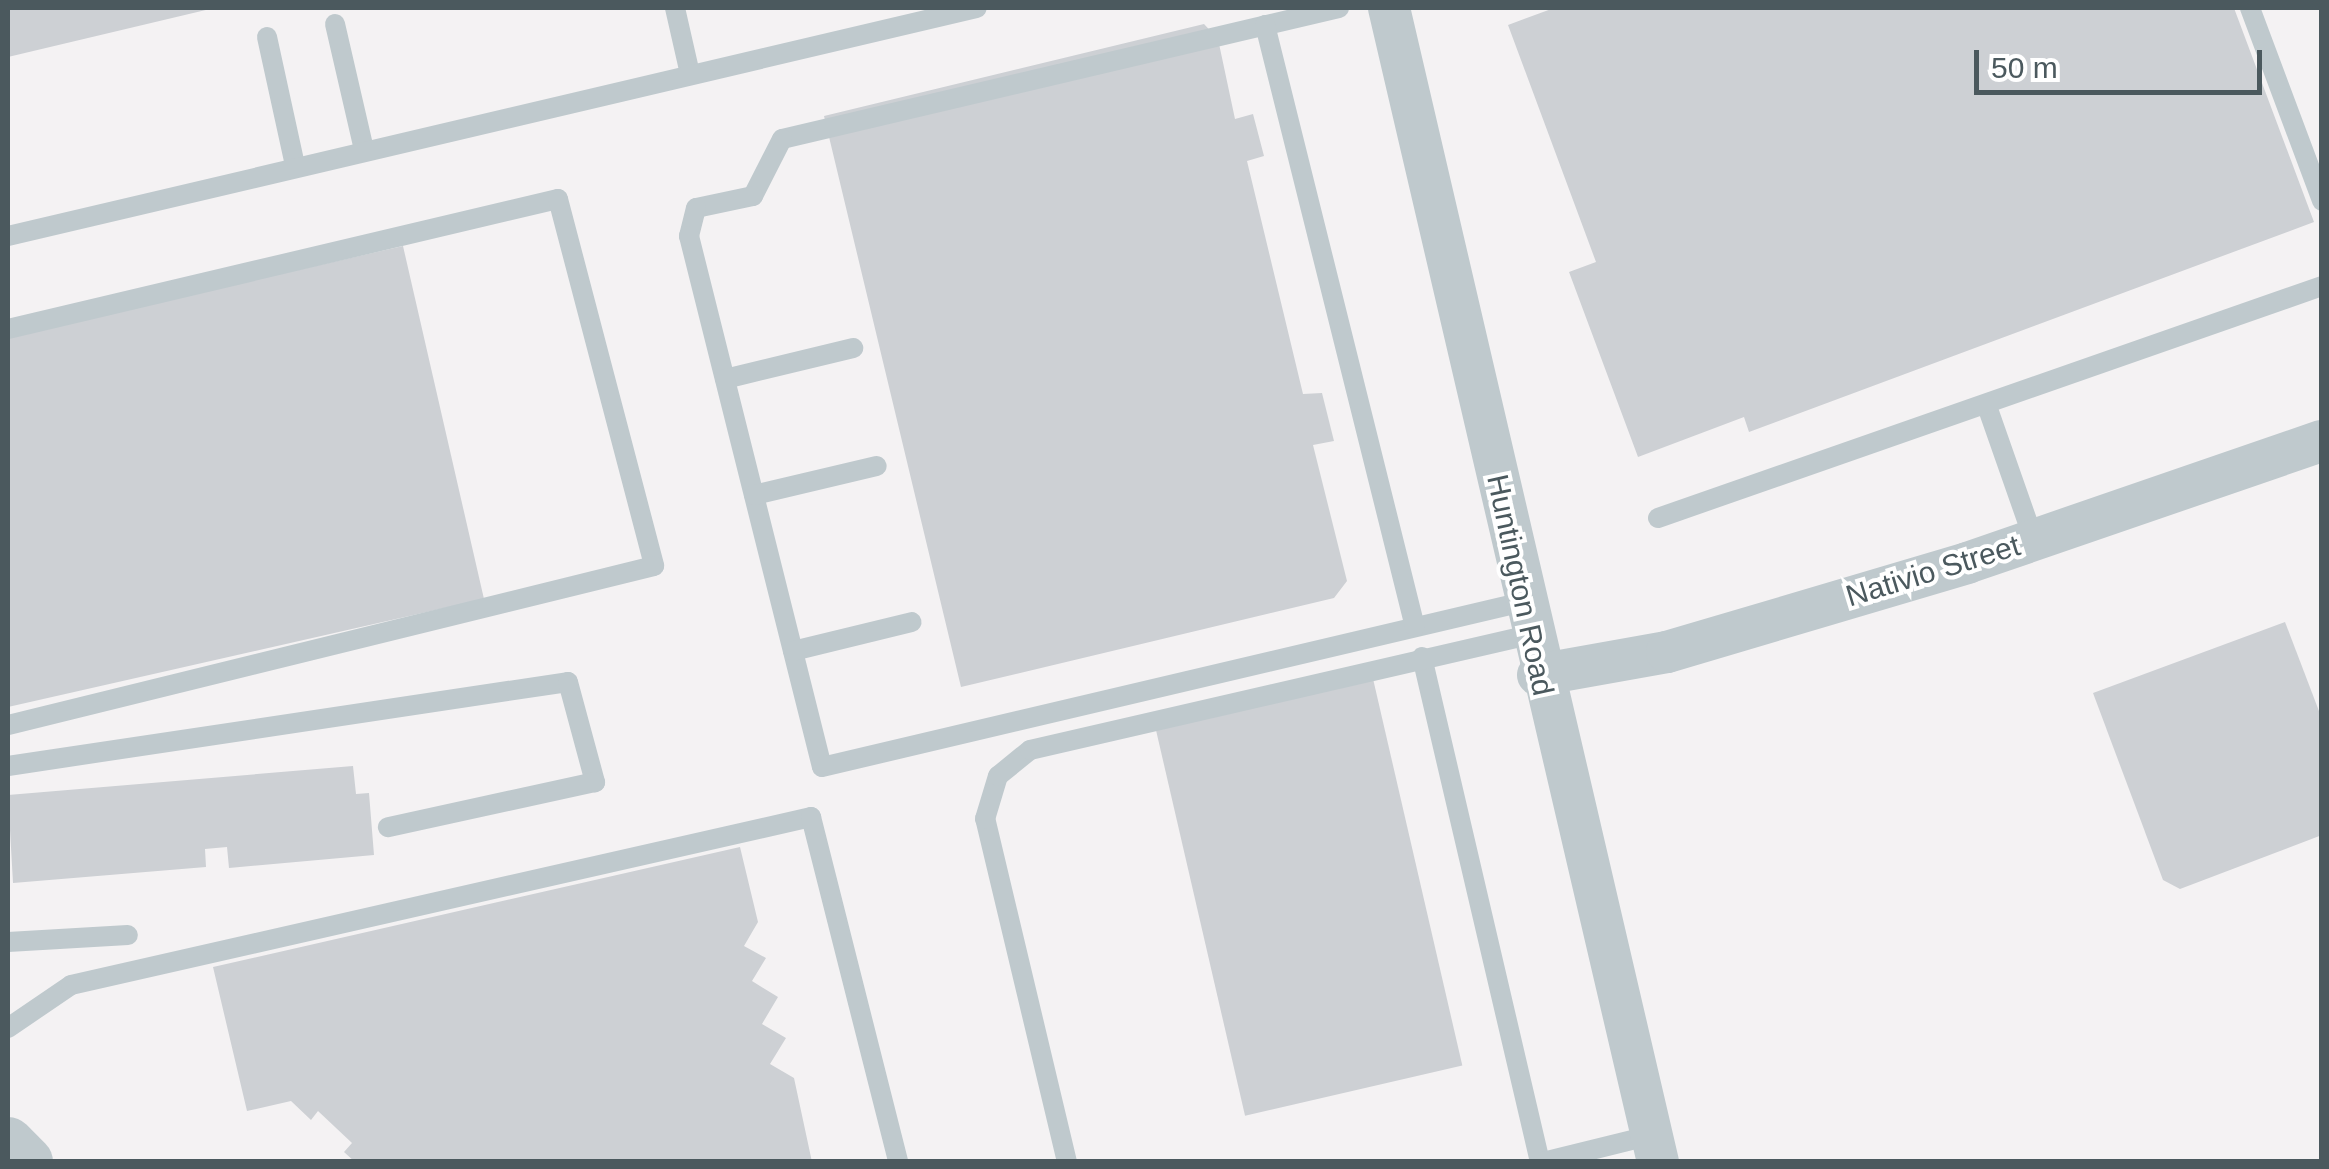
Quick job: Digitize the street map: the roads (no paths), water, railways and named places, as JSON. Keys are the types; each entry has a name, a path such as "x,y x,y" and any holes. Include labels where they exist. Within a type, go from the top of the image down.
{"street":[{"name":"Huntington Road","path":"1389,8 1530,637 1655,1148"},
{"name":"Nativio Street","path":"1530,637 1667,652 2034,540 2322,440"},
{"path":"8,1143 28,1162"}],"lane":[{"path":"675,8 690,74"},
{"path":"8,236 295,165 976,8"},
{"path":"1339,8 782,139 753,196 696,208 689,236 822,767 1414,627 1530,637"},
{"path":"2250,8 2322,201"},
{"path":"335,24 364,150"},
{"path":"1266,25 1414,627"},
{"path":"268,38 295,165"},
{"path":"8,329 558,199 654,566 8,725"},
{"path":"1658,518 1988,409 2322,286"},
{"path":"725,379 853,348"},
{"path":"1988,409 2034,540"},
{"path":"754,495 877,466"},
{"path":"793,651 912,622"},
{"path":"1067,1162 985,819 998,776 1030,750 1422,657 1530,637"},
{"path":"1422,657 1542,1162 1655,1148"},
{"path":"8,766 568,682 595,782 388,826"},
{"path":"8,1028 71,985 811,818 898,1162"},
{"path":"8,942 128,935"}]}
